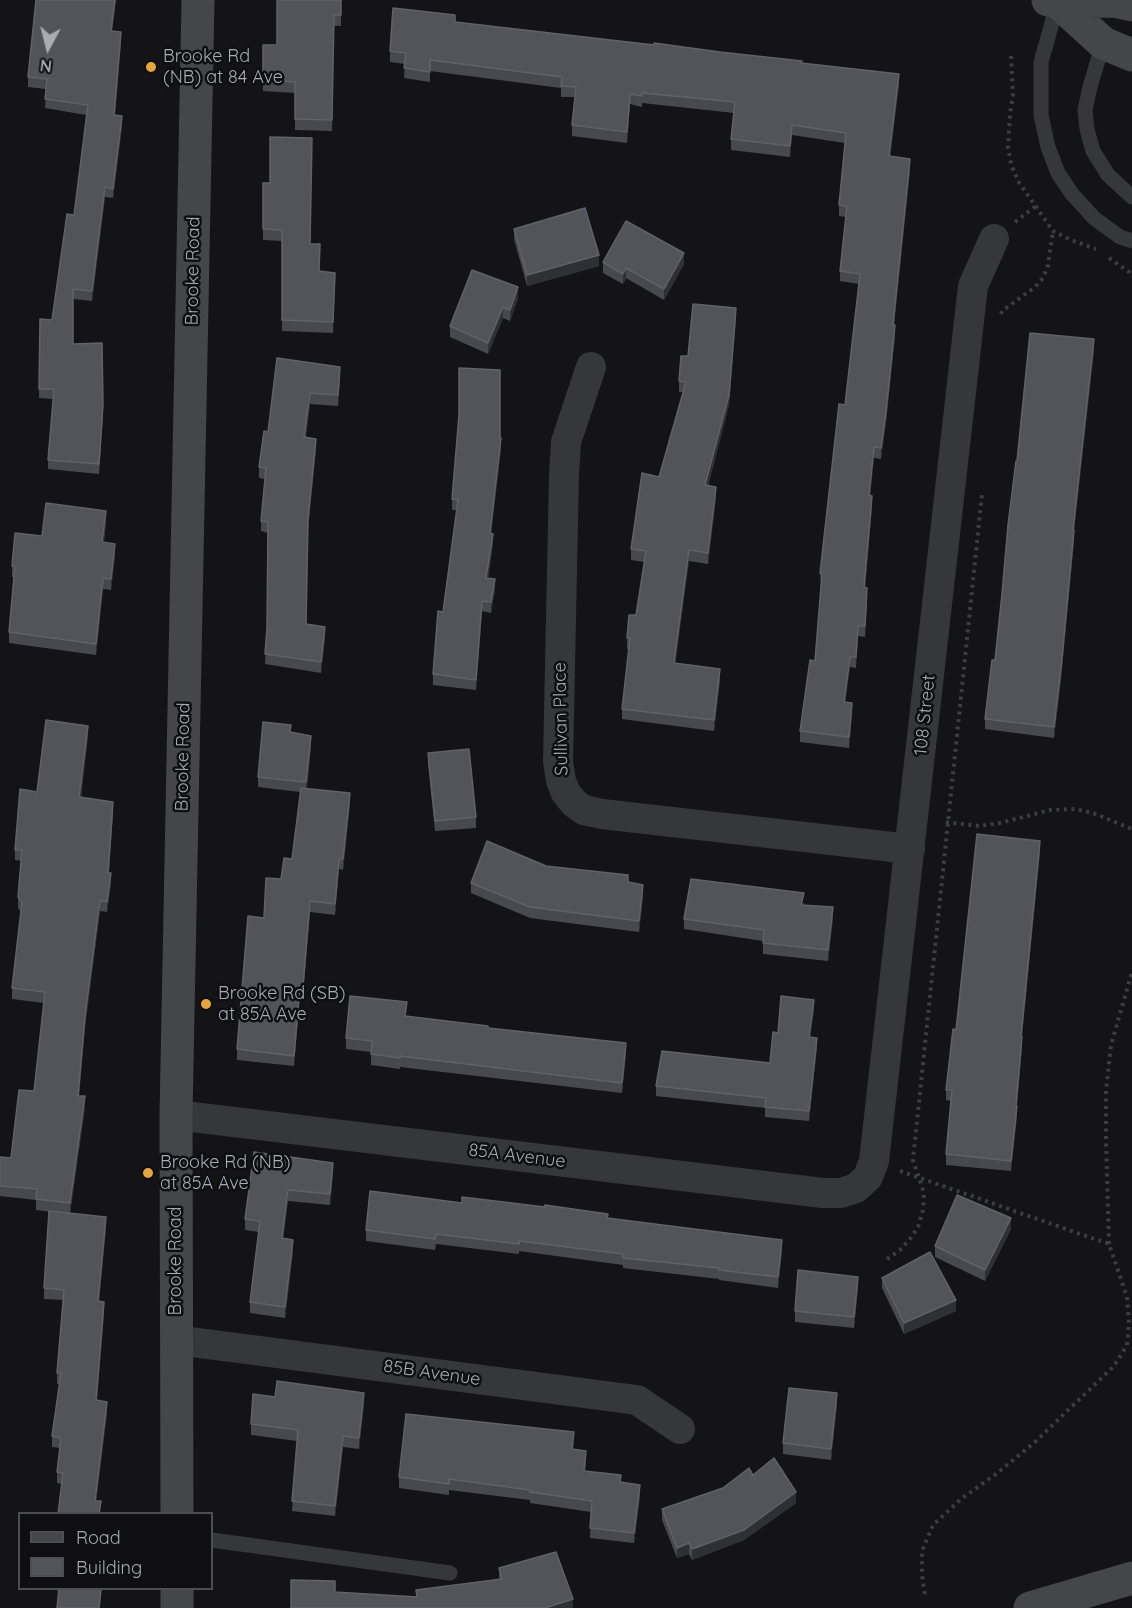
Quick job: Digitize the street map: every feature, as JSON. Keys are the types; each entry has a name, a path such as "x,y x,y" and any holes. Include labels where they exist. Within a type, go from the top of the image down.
{"street":[{"name":"Brooke Road","path":"177,1512 176,1115 198,0"},
{"path":"1115,0 1118,49"},
{"path":"1055,1 1115,0 1132,5"},
{"path":"1055,1 1118,49"},
{"name":"108 Street","path":"856,1188 868,1176 874,1161 973,286 994,239"},
{"name":"Sullivan Place","path":"591,367 566,442 564,475 558,762 566,794 584,810 602,814 910,849"},
{"name":"85A Avenue","path":"176,1115 800,1191 841,1193 856,1188"},
{"name":"85B Avenue","path":"176,1340 637,1400 680,1430"},
{"path":"1030,1608 1132,1578"},
{"path":"177,1590 177,1608"}],"lane":[{"path":"1055,1 1041,62 1041,115 1048,147 1058,173 1072,194 1094,218 1120,237 1132,242"},
{"path":"1118,49 1090,87 1085,110 1087,129 1094,151 1108,176 1132,197"},
{"path":"213,1540 450,1573"}],"path":[{"path":"1011,56 1014,95 1008,147 1011,164 1018,181 1053,231 1095,249 1129,272 1132,277"},
{"path":"1000,323 1002,311 1035,287 1043,278 1048,265 1053,231"},
{"path":"887,1259 910,1239 918,1227 923,1210 924,1193 913,1160 982,489"},
{"path":"947,822 980,826 1050,810 1075,809 1093,813 1132,829"},
{"path":"925,1595 922,1551 933,1525 961,1499 1035,1442 1114,1366 1127,1345 1130,1297 1108,1244 1106,1091 1111,1045 1132,972"},
{"path":"874,1161 919,1179 1108,1244"}],"building":[{"path":"36,0 115,0 111,31 121,32 114,115 122,116 113,189 105,187 92,291 73,289 73,344 102,343 103,405 99,464 48,460 54,389 39,389 40,319 52,320 67,214 74,215 88,105 45,99 47,79 28,77"},
{"path":"277,0 341,0 341,15 334,15 332,120 295,119 295,82 263,80 263,45 277,45"},
{"path":"393,8 455,15 455,22 654,45 654,43 899,74 889,156 910,159 886,412 881,448 874,447 869,495 872,496 864,587 867,588 865,626 858,626 856,657 850,657 844,702 852,703 849,737 800,731 810,660 815,661 822,574 820,573 839,404 845,405 860,274 840,271 847,206 839,205 846,133 792,125 790,146 731,139 735,102 642,93 642,96 630,94 627,132 572,125 576,87 561,86 562,77 430,60 430,72 404,68 406,53 390,51"},
{"path":"270,137 312,138 310,244 320,244 319,271 335,273 333,322 282,320 282,230 263,229 263,183 270,183"},
{"path":"585,208 599,255 527,275 514,229"},
{"path":"626,221 684,253 664,289 626,268 623,274 603,262"},
{"path":"472,270 518,287 510,310 503,307 488,343 450,326"},
{"path":"693,304 736,308 729,395 705,485 716,487 708,553 689,550 674,663 720,669 714,720 622,709 630,638 627,638 629,615 636,615 646,551 631,549 642,473 659,477 686,382 679,381 681,356 688,356"},
{"path":"1030,333 1094,339 1054,727 985,719 992,660 995,660"},
{"path":"277,358 340,367 338,395 310,393 304,437 316,439 308,519 306,624 325,627 321,662 265,654 268,522 261,521 266,468 259,467 264,431 268,432"},
{"path":"459,368 500,370 501,438 490,533 493,534 486,578 495,579 491,602 482,601 476,680 433,674 438,611 443,612 458,500 452,499 459,415"},
{"path":"46,503 106,511 102,542 115,544 111,579 103,578 96,644 9,632 15,566 12,566 15,533 42,536"},
{"path":"46,720 88,726 79,797 113,802 108,873 111,873 107,902 100,900 85,1016 78,1096 85,1096 70,1203 36,1199 37,1189 0,1186 0,1157 11,1158 19,1090 34,1091 45,992 12,988 22,902 18,897 22,850 15,850 20,789 37,792"},
{"path":"263,722 291,725 290,732 311,736 306,782 258,777"},
{"path":"469,749 476,817 435,821 428,753"},
{"path":"301,788 350,793 343,859 339,859 335,904 310,901 294,1056 237,1049 248,916 264,918 266,878 281,879 284,858 292,859"},
{"path":"977,834 1040,841 1011,1161 946,1154 952,1090 946,1090 953,1029 956,1030"},
{"path":"487,841 546,866 628,875 628,882 643,885 639,921 530,907 471,883"},
{"path":"691,879 804,893 801,905 833,907 828,950 763,943 764,930 684,919"},
{"path":"350,996 407,1002 405,1016 488,1026 488,1028 626,1043 622,1083 371,1054 372,1041 346,1038"},
{"path":"781,996 814,1000 809,1037 817,1038 809,1111 765,1107 766,1098 656,1086 662,1051 770,1063 773,1032 778,1033"},
{"path":"254,1152 333,1163 330,1194 288,1190 282,1238 293,1240 285,1307 250,1302 260,1221 245,1219"},
{"path":"370,1191 462,1203 462,1197 545,1207 545,1205 608,1214 607,1218 782,1240 778,1277 623,1258 623,1254 519,1241 519,1244 436,1234 435,1239 366,1230"},
{"path":"957,1195 1011,1218 985,1270 935,1246"},
{"path":"49,1211 106,1217 98,1301 104,1302 96,1400 107,1402 95,1501 101,1501 99,1512 58,1512 63,1473 57,1472 61,1438 52,1436 61,1373 57,1373 64,1290 44,1288"},
{"path":"930,1252 956,1300 904,1323 882,1278"},
{"path":"798,1270 858,1277 854,1317 795,1311"},
{"path":"277,1381 364,1393 359,1438 343,1436 335,1506 292,1501 298,1430 251,1424 253,1394 275,1397"},
{"path":"789,1388 837,1393 831,1449 783,1443"},
{"path":"406,1414 574,1432 572,1449 586,1451 584,1471 621,1475 620,1482 640,1485 634,1533 590,1528 592,1501 449,1479 449,1484 399,1477"},
{"path":"774,1458 796,1492 744,1530 692,1549 689,1543 677,1548 662,1509 723,1488 749,1468 753,1475"},
{"path":"556,1552 573,1599 545,1608 291,1608 291,1580 335,1581 335,1592 417,1597 416,1590 502,1579 499,1568"},
{"path":"59,1590 101,1590 99,1608 57,1608"}],"place":[{"name":"Brooke Rd (NB) at 84 Ave","path":"151,67"},
{"name":"Brooke Rd (SB) at 85A Ave","path":"206,1004"},
{"name":"Brooke Rd (NB) at 85A Ave","path":"148,1173"}]}
